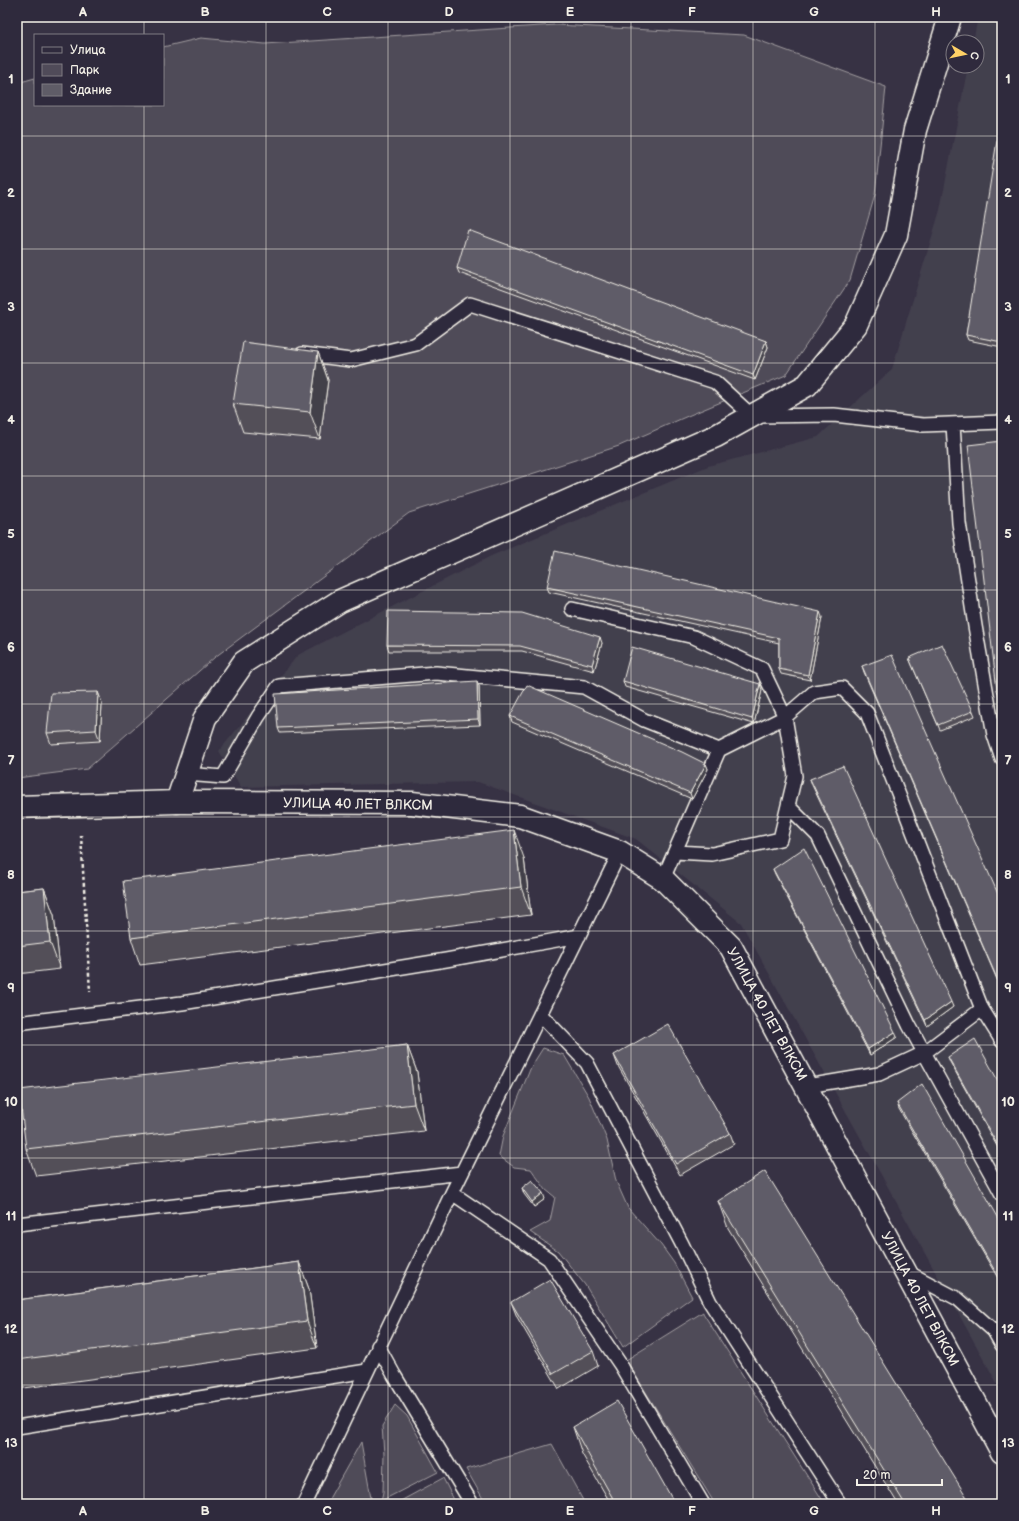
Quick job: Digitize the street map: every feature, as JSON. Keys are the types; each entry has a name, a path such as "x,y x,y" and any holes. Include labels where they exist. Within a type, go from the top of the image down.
{"street":[{"path":"177,802 205,718 244,662 340,601 716,436 807,385 856,325 896,235 915,130 950,17"},
{"name":"УЛИЦА 40 ЛЕТ ВЛКСМ","path":"17,807 177,802 412,803 520,816 620,852 663,879 731,947 1002,1452"}],"lane":[{"path":"292,352 351,360 416,344 470,304 715,382 752,416 834,415 923,425 1002,422"},
{"path":"953,424 959,523 994,735 1002,759"},
{"path":"572,609 694,637 762,669 785,717 795,776 780,839 712,854 674,852"},
{"path":"186,774 224,777 258,717 280,686 436,673 584,687 644,720 719,750"},
{"path":"663,879 719,750 785,717 814,692 842,688 867,713 982,1009 1002,1040"},
{"path":"788,806 818,836 909,1025 1002,1194"},
{"path":"304,1504 452,1193 620,852"},
{"path":"17,1022 182,1003 446,960 579,936"},
{"path":"806,1086 880,1074 924,1053 982,1009"},
{"path":"540,1014 587,1064 682,1244 710,1302 840,1504"},
{"path":"17,1224 462,1173"},
{"path":"452,1193 549,1259 620,1364 703,1504"},
{"path":"904,1270 958,1299 994,1331 1002,1345"},
{"path":"378,1346 472,1504"},
{"path":"17,1427 367,1370"}],"path":[{"path":"81,835 91,1014"}],"shaded area":[{"path":"978,17 1002,17 1002,1392 741,923 636,839 478,782 241,787 219,751 298,655 491,556 708,466 818,437 892,369 940,210 966,74 985,74 985,34 975,34"}],"green space":[{"path":"556,25 744,35 886,87 875,195 850,280 786,375 619,446 409,513 215,657 87,769 17,778 17,83 34,78 34,106 164,106 164,47 201,38 265,44"},
{"path":"543,1048 564,1055 589,1097 607,1140 616,1181 628,1208 661,1245 674,1263 692,1297 623,1347 585,1285 558,1251 530,1232 550,1221 555,1197 546,1190 531,1169 514,1167 499,1156 503,1136 531,1067"},
{"path":"703,1312 825,1504 715,1504 626,1360"},
{"path":"395,1405 407,1416 438,1472 381,1501 383,1492 384,1454 382,1426"},
{"path":"361,1442 372,1504 326,1504"},
{"path":"552,1444 585,1504 486,1504 466,1469"},
{"path":"443,1478 456,1504 395,1504"}],"building":[{"path":"999,128 1002,129 1002,342 966,335"},
{"path":"468,230 766,341 753,375 457,268"},
{"path":"243,342 318,352 310,412 233,404"},
{"path":"1002,441 1002,704 997,690 968,445"},
{"path":"555,551 820,612 808,675 779,669 779,638 547,587"},
{"path":"388,611 522,613 600,637 592,665 520,646 387,645"},
{"path":"942,644 973,711 938,725 909,658"},
{"path":"632,647 760,684 752,719 623,681"},
{"path":"892,655 1002,903 1002,990 862,666"},
{"path":"477,681 478,719 278,728 275,694"},
{"path":"527,685 682,752 706,764 690,793 510,716"},
{"path":"98,692 96,730 47,733 51,693"},
{"path":"843,766 951,1002 925,1020 810,779"},
{"path":"514,830 521,887 131,938 123,881"},
{"path":"804,848 895,1032 868,1049 773,869"},
{"path":"44,888 50,942 17,946 17,891"},
{"path":"668,1024 730,1133 676,1164 614,1055"},
{"path":"975,1039 1002,1088 1002,1153 948,1057"},
{"path":"407,1045 414,1104 26,1149 19,1090"},
{"path":"922,1084 1002,1224 1002,1283 897,1103"},
{"path":"765,1171 971,1504 905,1504 718,1201"},
{"path":"532,1180 543,1193 532,1202 522,1188"},
{"path":"299,1262 307,1321 17,1360 17,1300"},
{"path":"550,1279 593,1351 553,1374 511,1302"},
{"path":"617,1401 675,1504 616,1504 573,1427"}]}
